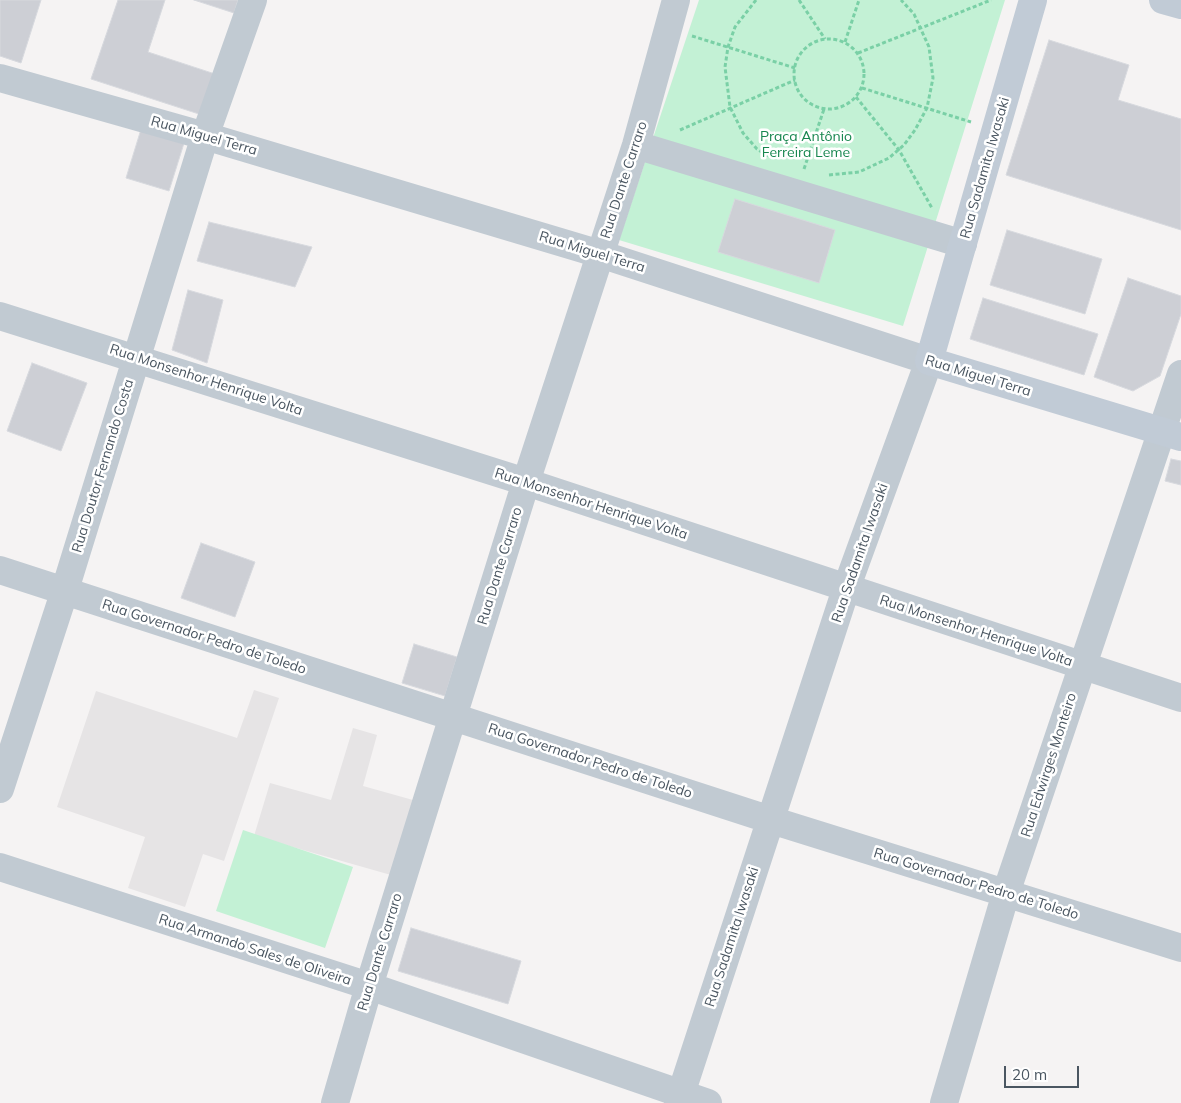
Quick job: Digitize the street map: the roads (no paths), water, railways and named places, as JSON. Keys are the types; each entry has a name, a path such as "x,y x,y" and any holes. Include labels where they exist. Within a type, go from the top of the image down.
{"main road":[{"name":"Rua Sadamita Iwasaki","path":"929,361 957,242 996,130 1033,0"},
{"path":"1164,0 1181,5"},
{"name":"Rua Miguel Terra","path":"929,361 1171,435"}],"street":[{"name":"Rua Doutor Fernando Costa","path":"0,789 64,592 205,136 253,0"},
{"name":"Rua Dante Carraro","path":"335,1103 369,986 526,482 600,254 640,146 676,0"},
{"name":"Rua Miguel Terra","path":"0,78 205,136 600,254 929,361"},
{"path":"640,146 957,242"},
{"name":"Rua Monsenhor Henrique Volta","path":"0,316 526,482 1181,698"},
{"name":"Rua Sadamita Iwasaki","path":"679,1098 846,589 929,361"},
{"name":"Rua Edwirges Monteiro","path":"944,1103 1006,893 1045,781 1082,665 1171,435 1181,374"},
{"name":"Rua Governador Pedro de Toledo","path":"0,570 771,820 1181,948"},
{"name":"Rua Armando Sales de Oliveira","path":"0,867 369,986 679,1098 708,1103"}],"park label":[{"name":"Praça Antônio Ferreira Leme","path":"806,146"}]}
